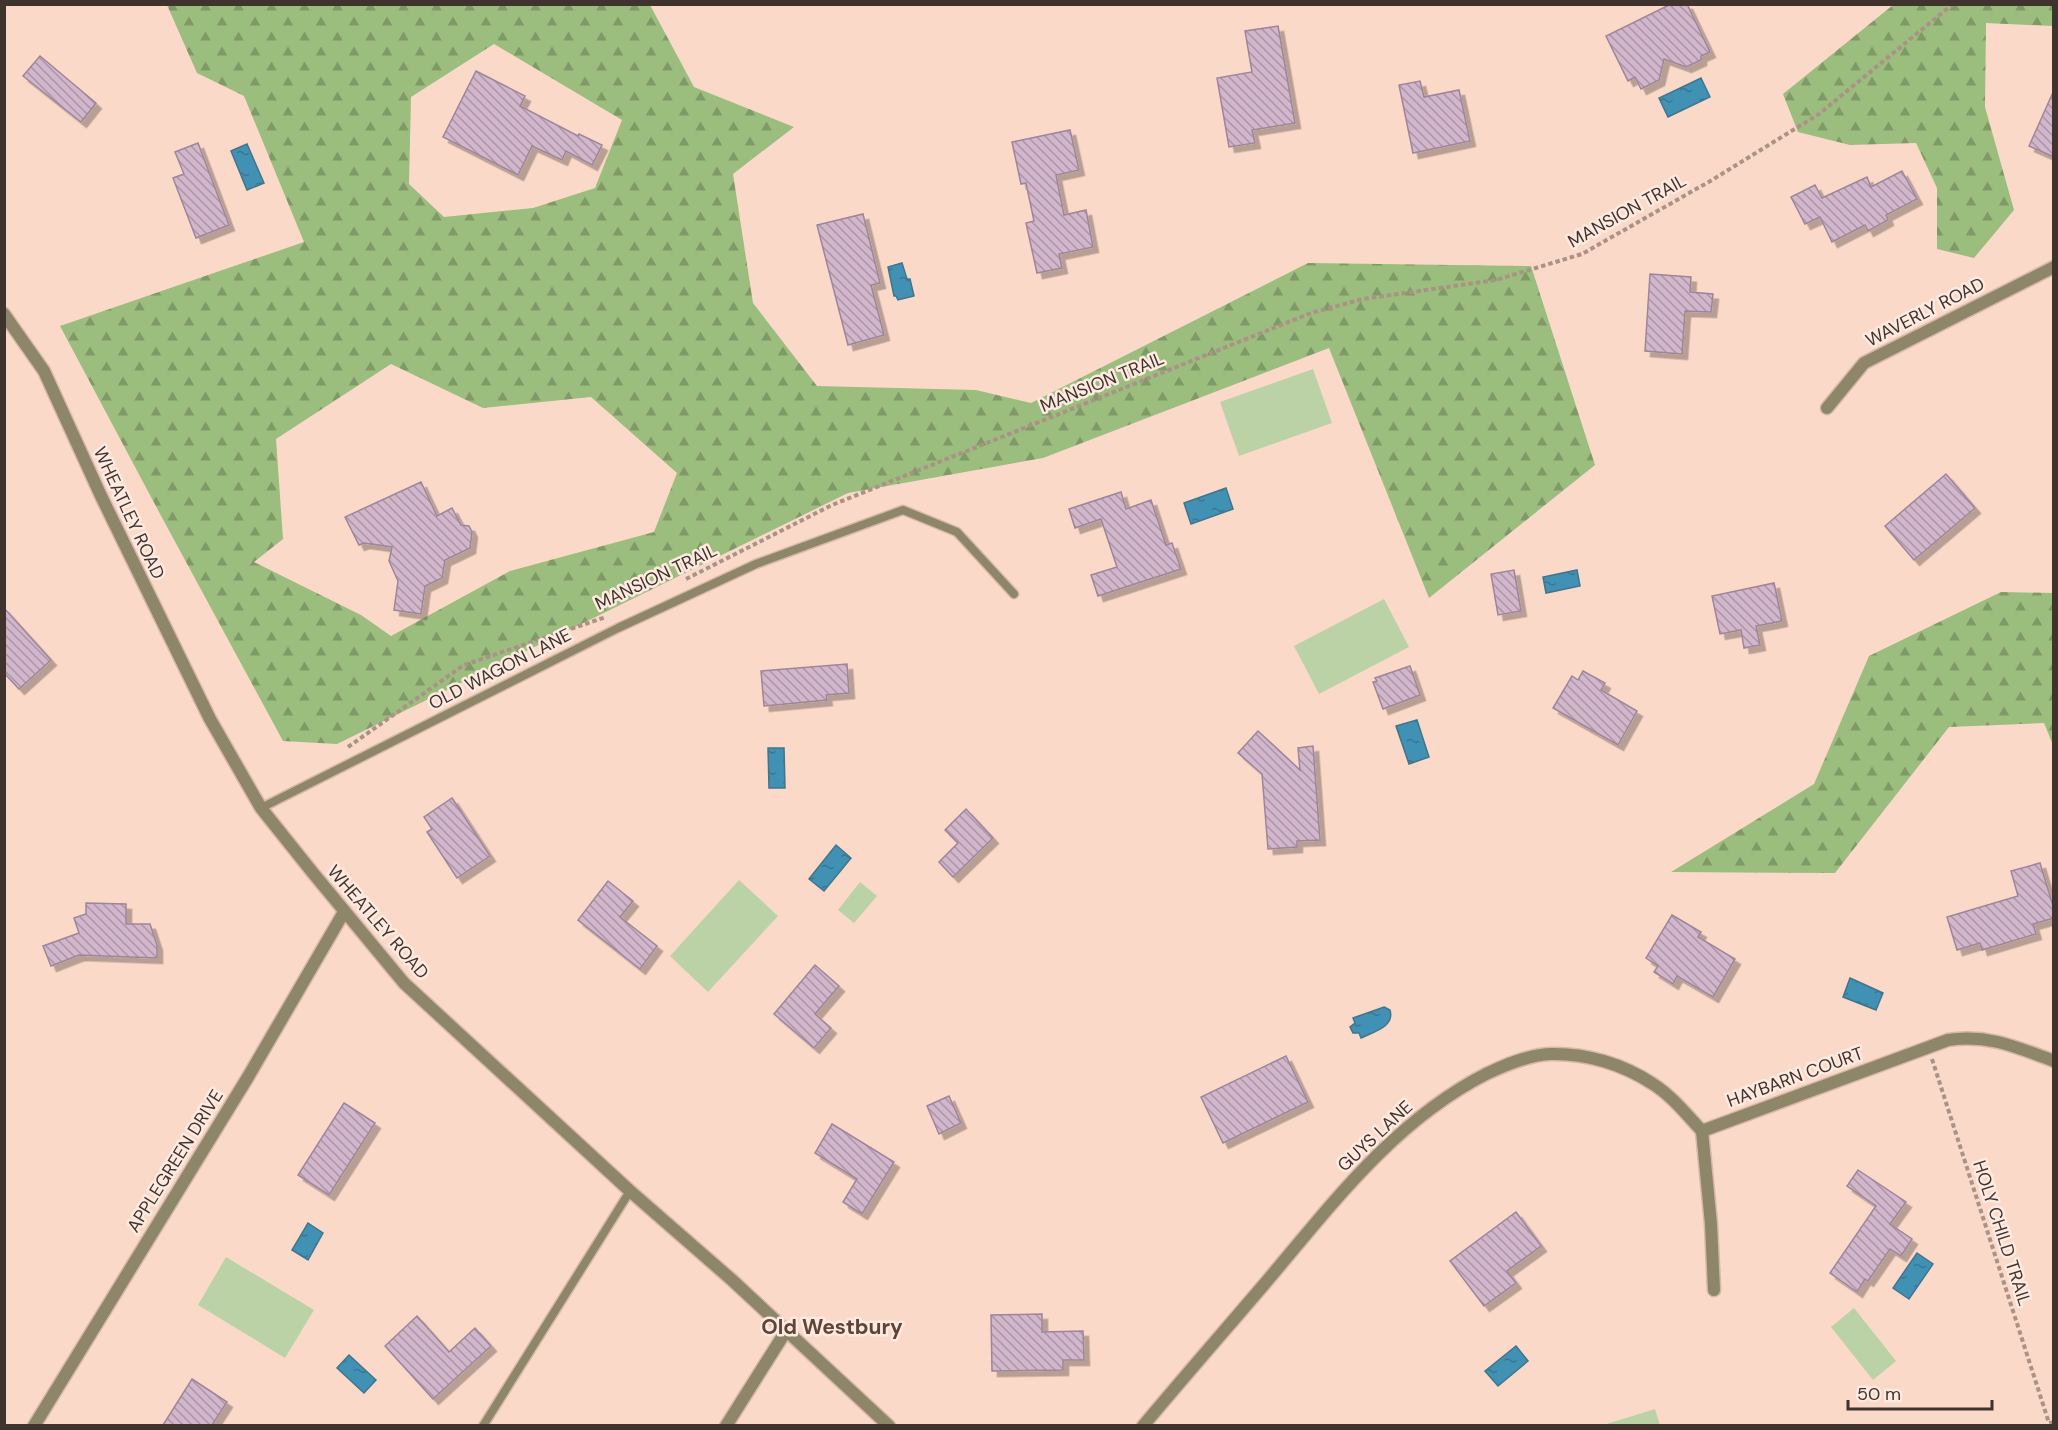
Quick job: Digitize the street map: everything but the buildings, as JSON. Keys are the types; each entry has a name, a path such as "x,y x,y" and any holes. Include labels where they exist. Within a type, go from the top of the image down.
{"street":[{"name":"WAVERLY ROAD","path":"1827,408 1864,363 2054,267"},
{"name":"WHEATLEY ROAD","path":"4,314 44,371 101,496 200,699 261,808 404,983 889,1425"},
{"name":"APPLEGREEN DRIVE","path":"34,1425 248,1077 344,912"},
{"name":"HAYBARN COURT","path":"1702,1131 1948,1041 1969,1037 1990,1040 2054,1061"},
{"name":"GUYS LANE","path":"1143,1425 1353,1180 1401,1131 1458,1088 1501,1067 1532,1057 1549,1054 1585,1056 1615,1064 1653,1083 1670,1097 1702,1131"},
{"path":"1702,1131 1711,1224 1714,1290"},
{"path":"726,1425 786,1330"}],"lane":[{"name":"OLD WAGON LANE","path":"261,808 618,628 756,564 903,510 957,532 1014,594"},
{"path":"483,1425 630,1191"}],"path":[{"name":"MANSION TRAIL","path":"676,585 832,505 1311,314 1363,299 1496,280 1582,254 1712,180 1819,114 1953,4"},
{"name":"MANSION TRAIL","path":"339,754 464,665 613,615"},
{"name":"HOLY CHILD TRAIL","path":"1928,1047 2049,1423 2054,1422"}],"green space":[{"path":"167,5 650,5 694,87 794,127 733,174 753,303 817,386 976,390 1031,403 1308,263 1531,266 1595,465 1429,598 1329,348 1043,458 848,493 337,744 283,741 60,326 304,242 244,96 197,73","holes":["494,44 622,120 595,188 533,208 444,217 409,184 411,97","391,364 483,408 591,397 677,473 654,532 510,571 391,636 361,615 254,562 283,539 276,439"]},
{"path":"1893,5 2053,5 2053,26 1986,23 1985,107 2014,210 1974,258 1937,249 1937,188 1916,143 1850,145 1798,132 1783,94"},
{"path":"1313,369 1332,423 1239,456 1220,402"},
{"path":"2001,592 2053,593 2053,745 2044,723 1949,727 1835,873 1671,872 1814,784 1869,656"},
{"path":"1384,599 1409,647 1319,694 1294,646"},
{"path":"739,880 778,916 708,992 670,956"},
{"path":"860,882 877,896 854,923 838,910"},
{"path":"226,1257 314,1310 285,1358 198,1305"},
{"path":"1854,1308 1896,1361 1873,1380 1831,1327"},
{"path":"1655,1409 1660,1425 1603,1425"}],"water":[{"path":"1701,78 1710,97 1668,117 1659,98"},
{"path":"247,144 264,183 247,190 231,151"},
{"path":"902,263 907,279 910,279 914,296 898,300 894,296 888,267"},
{"path":"1226,488 1233,509 1191,524 1184,503"},
{"path":"1577,570 1580,586 1546,593 1543,577"},
{"path":"1417,720 1429,757 1409,764 1396,726"},
{"path":"768,748 784,748 785,788 769,788"},
{"path":"836,845 851,858 824,891 809,879"},
{"path":"1850,978 1883,993 1876,1010 1843,997"},
{"path":"1384,1007 1390,1010 1391,1016 1386,1025 1361,1038 1359,1033 1353,1033 1350,1027 1355,1023 1353,1018"},
{"path":"308,1223 323,1233 308,1260 292,1250"},
{"path":"1917,1253 1933,1264 1909,1299 1893,1288"},
{"path":"1516,1346 1528,1361 1498,1386 1485,1371"},
{"path":"349,1355 376,1380 364,1393 337,1368"}],"district":[{"name":"Old Westbury","path":"832,1327"}]}
